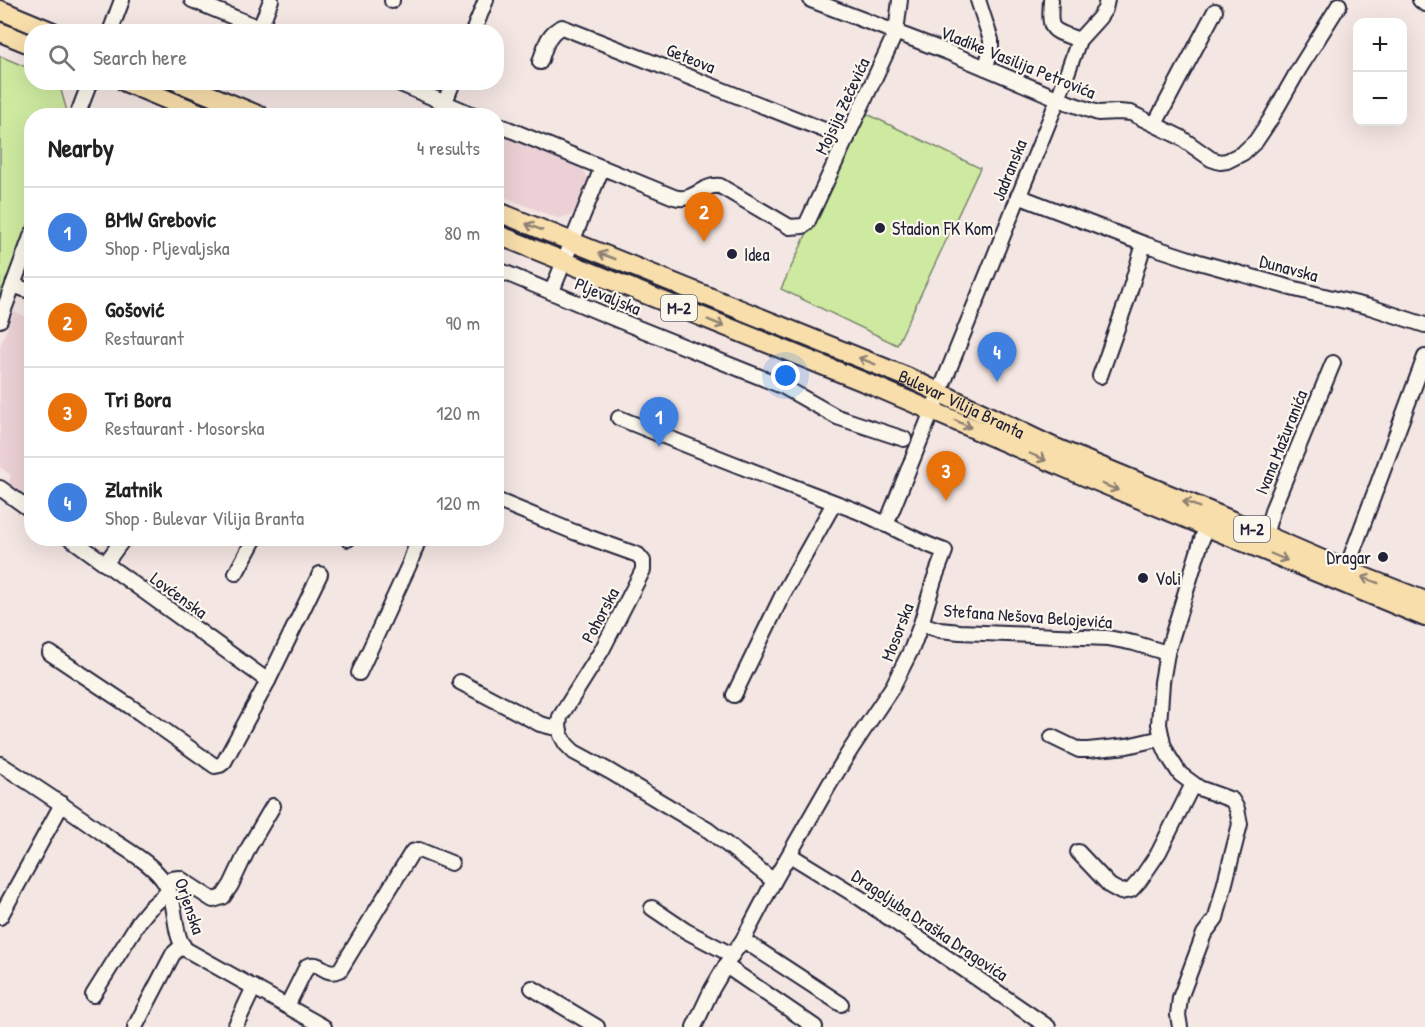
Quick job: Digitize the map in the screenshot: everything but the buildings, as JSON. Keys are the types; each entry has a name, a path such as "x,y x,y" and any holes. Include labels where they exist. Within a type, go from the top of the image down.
{"main road":[{"path":"0,10 34,24"},
{"path":"0,32 24,42"},
{"path":"144,90 187,108"},
{"path":"197,90 241,108"},
{"name":"Bulevar Vilija Branta","path":"504,214 907,377 1050,446 1425,603"},
{"name":"Bulevar Vilija Branta","path":"504,237 933,411 1206,526 1425,603"}],"street":[{"path":"113,24 122,0"},
{"path":"192,0 250,24"},
{"path":"266,24 271,0"},
{"path":"476,24 486,0"},
{"name":"Vladike Vasilija Petrovića","path":"811,0 827,3 1058,99 1098,113 1131,113 1180,137 1215,161 1227,161 1243,153 1256,141 1339,5"},
{"name":"Mojsija Zečevića","path":"602,168 679,199 688,198 711,186 720,186 790,227 803,226 807,223 896,33 900,0"},
{"path":"978,0 991,40 986,68"},
{"path":"1051,0 1050,21 1053,29 1079,40"},
{"name":"Jadranska","path":"933,411 1058,99 1079,40 1100,18 1107,0"},
{"path":"1420,0 1425,4"},
{"path":"1155,124 1215,11"},
{"name":"Geteova","path":"540,62 554,30 562,27 847,139"},
{"path":"80,108 87,90"},
{"path":"416,90 458,108"},
{"path":"445,102 450,90"},
{"path":"504,127 602,168 552,291"},
{"name":"Dunavska","path":"1018,196 1144,244 1199,262 1370,307 1425,325"},
{"path":"1100,376 1144,244"},
{"path":"0,320 24,255"},
{"name":"Pljevaljska","path":"504,271 782,386 837,417 904,439"},
{"path":"13,285 24,289"},
{"path":"1346,570 1425,357"},
{"name":"Ivana Mažuranića","path":"1265,535 1273,508 1333,363"},
{"path":"619,418 779,483 860,512 886,525 933,411"},
{"path":"0,488 24,505"},
{"name":"Pohorska","path":"504,503 573,532 638,555 643,561 643,570 617,623 560,717 559,726"},
{"path":"734,695 783,594 834,503"},
{"name":"Mosorska","path":"695,1027 712,989 743,940 774,881 851,749 893,686 912,648 945,551 886,525"},
{"path":"1180,1027 1178,1015 1180,998 1204,934 1216,918 1240,824 1237,809 1232,800 1193,784 1179,774 1169,757 1159,724 1167,653 1206,526"},
{"name":"Lovćenska","path":"81,546 268,681"},
{"path":"105,564 118,546"},
{"path":"236,573 251,546"},
{"path":"359,673 416,546"},
{"path":"50,653 215,766 220,765 224,762 268,681 320,574"},
{"name":"Stefana Nešova Belojevića","path":"921,624 940,630 960,632 1108,638 1167,653"},
{"path":"460,682 540,724 559,726 563,740 574,752 708,830 774,881"},
{"path":"1052,737 1079,750 1127,746 1162,738"},
{"name":"Orjenska","path":"0,764 62,804 143,861 160,876 168,887 175,909 180,941 190,952 324,1027"},
{"path":"1078,852 1110,886 1121,892 1131,890 1159,852 1193,784"},
{"path":"0,917 62,804"},
{"path":"93,995 140,920 168,887 171,879 179,878 213,900 223,897 273,806"},
{"path":"287,1006 307,966 317,964 333,973 340,970 412,852 418,850 451,864"},
{"name":"Dragoljuba Draška Dragovića","path":"790,855 860,898 1048,1027"},
{"path":"652,908 729,960 814,1027"},
{"path":"743,940 841,1004"},
{"path":"135,1027 173,954 183,945"},
{"path":"235,1027 254,987"},
{"path":"532,988 597,1027"}],"shaded area":[{"path":"504,133 580,164 588,178 576,209 570,216 557,218 504,197"},
{"path":"14,311 24,316 24,493 11,487 9,482 11,475 0,467 0,346"}],"green space":[{"path":"0,56 24,66 24,90 61,90 66,108 24,108 24,236 0,300"},
{"name":"Stadion FK Kom","path":"863,112 980,168 897,345 781,289"}],"place":[{"name":"Stadion FK Kom","path":"880,228"},
{"name":"Gošović","path":"704,242"},
{"name":"Idea","path":"732,254"},
{"name":"Zlatnik","path":"997,382"},
{"name":"BMW Grebovic","path":"659,447"},
{"name":"Tri Bora","path":"946,501"},
{"name":"Dragar","path":"1383,557"},
{"name":"Voli","path":"1143,578"}]}
